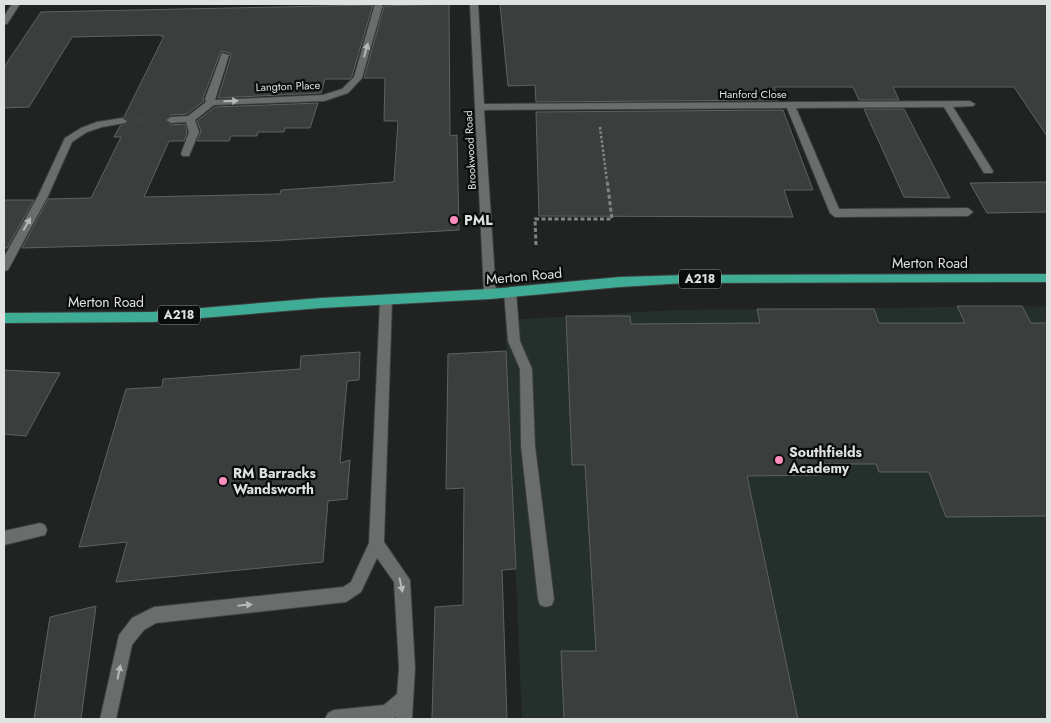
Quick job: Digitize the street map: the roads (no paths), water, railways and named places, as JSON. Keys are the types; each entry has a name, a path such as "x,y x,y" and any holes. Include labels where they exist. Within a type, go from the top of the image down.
{"main road":[{"name":"Merton Road","path":"4,318 153,317 321,303 386,301 620,282 686,279 1047,278"}],"street":[{"path":"4,22 16,4"},
{"name":"Langton Place","path":"211,103 324,98 345,91 358,78 379,4"},
{"name":"Brookwood Road","path":"474,4 490,294"},
{"path":"171,120 190,119 211,103 210,99 225,55"},
{"path":"947,104 988,171"},
{"name":"Hanford Close","path":"480,107 970,104"},
{"path":"790,106 835,213 968,212"},
{"path":"186,154 194,132 190,119"},
{"path":"4,267 44,196 68,140 84,130 100,124 122,121"},
{"path":"510,292 514,341 526,369 528,446 546,599"},
{"path":"108,719 125,640 138,624 154,615 346,594 356,587 376,544 386,301"},
{"path":"4,538 40,530"},
{"path":"376,544 402,580 407,668 404,719"},
{"path":"334,719 385,713 396,708 406,697"}],"tunnel":[{"path":"122,121 171,120"}],"place":[{"name":"PML","path":"454,220"},
{"name":"Southfields Academy","path":"779,460"},
{"name":"RM Barracks Wandsworth","path":"223,481"}]}
